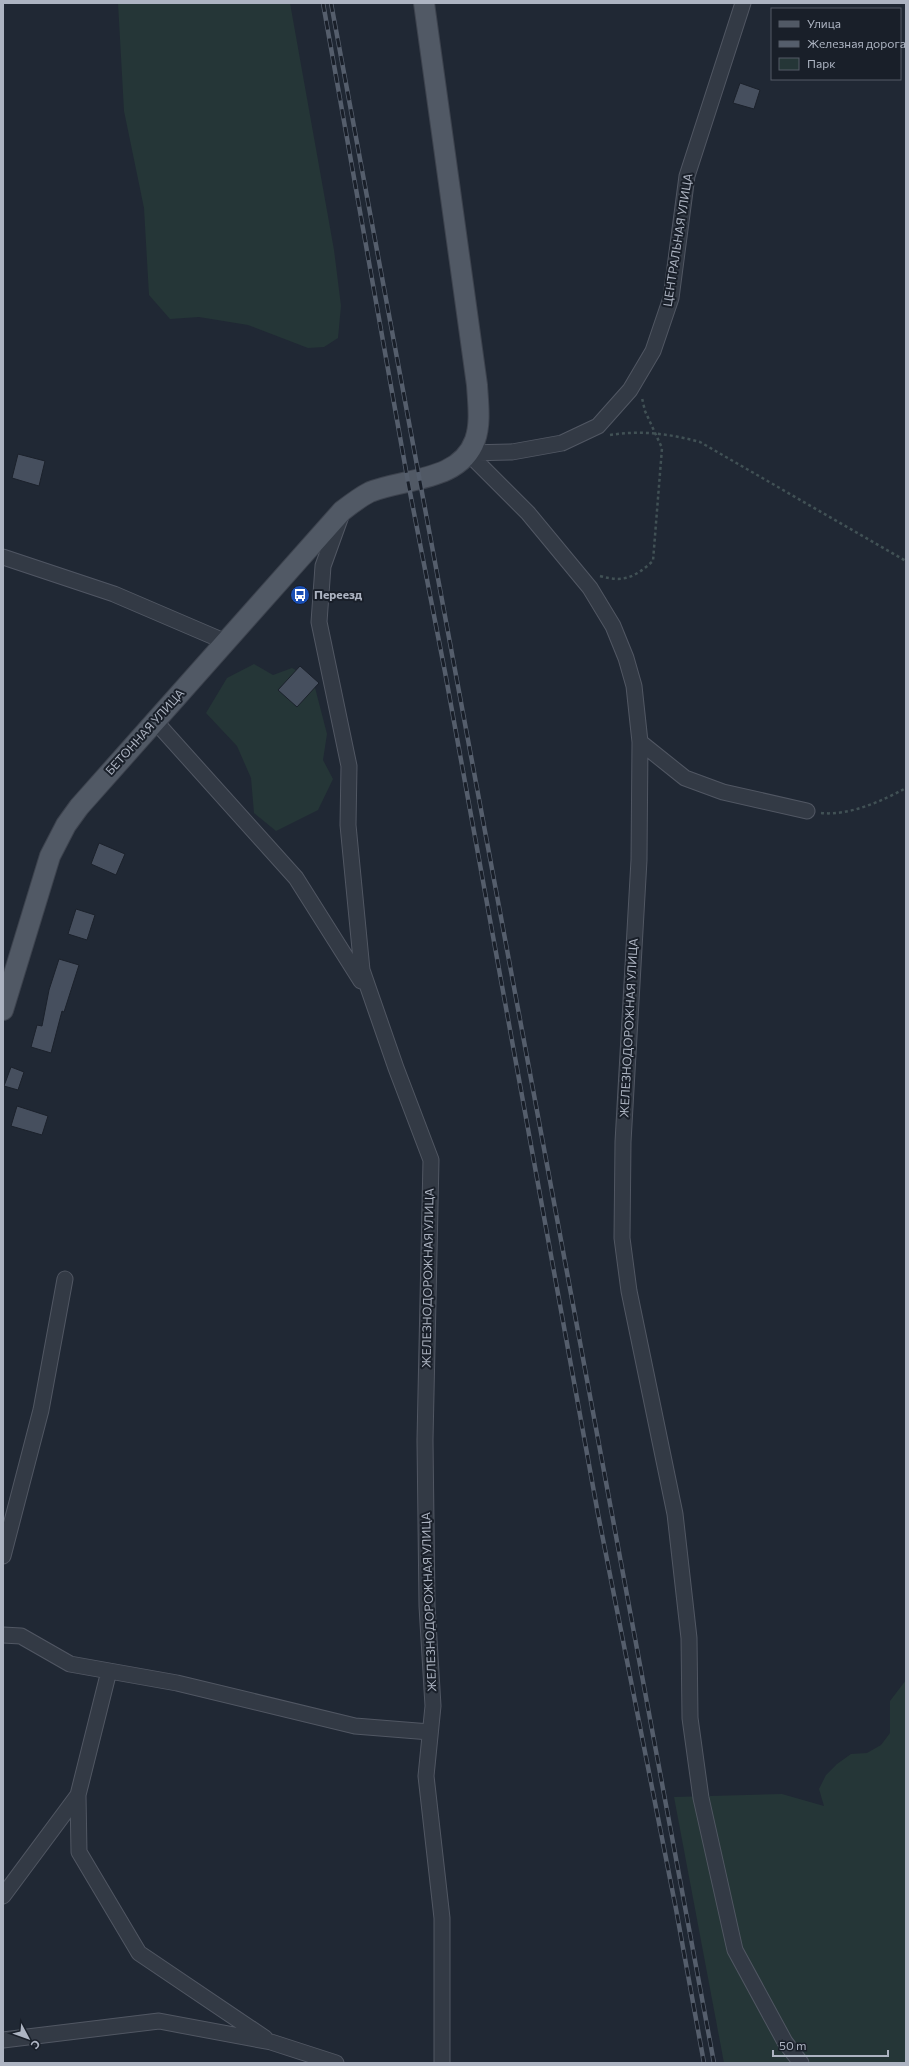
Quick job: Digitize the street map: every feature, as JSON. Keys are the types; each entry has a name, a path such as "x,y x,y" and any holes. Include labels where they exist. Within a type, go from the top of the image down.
{"main road":[{"path":"424,3 477,386 478,428 468,453"},
{"name":"БЕТОННАЯ УЛИЦА","path":"3,1010 50,856 66,825 79,807 342,511 371,492 444,472 457,464 468,453"}],"street":[{"name":"ЦЕНТРАЛЬНАЯ УЛИЦА","path":"468,453 512,452 562,442 598,426 630,390 639,376 653,351 671,298 687,176 743,3"},
{"name":"ЖЕЛЕЗНОДОРОЖНАЯ УЛИЦА","path":"468,453 528,513 590,588 613,626 626,658 634,686 640,742 639,860 623,1142 622,1238 629,1291 675,1514 689,1638 690,1718 701,1798 735,1950 785,2042 801,2063"},
{"name":"ЖЕЛЕЗНОДОРОЖНАЯ УЛИЦА","path":"342,511 323,566 319,622 349,766 348,832 362,970 396,1068 431,1160 425,1440 427,1606 433,1706 426,1776 442,1918 442,2063"},
{"path":"3,557 114,594 226,642"},
{"path":"155,721 296,878 371,996"},
{"path":"640,742 685,778 723,792 807,811"},
{"path":"3,1556 41,1410 65,1279"},
{"path":"3,1635 21,1636 70,1664 177,1684 354,1726 430,1732"},
{"path":"109,1671 78,1795 79,1852 139,1953 271,2042"},
{"path":"3,1896 78,1795"},
{"path":"3,2040 159,2021 271,2042 336,2063"}],"path":[{"path":"593,573 614,580 638,575 653,561 662,448 645,411 639,376"},
{"path":"609,435 625,432 671,434 700,442 906,562"},
{"path":"807,811 830,814 849,810 886,799 906,788"}],"green space":[{"path":"118,3 290,3 334,250 341,306 338,338 324,347 308,348 248,325 199,317 170,319 149,295 144,208 124,111"},
{"path":"254,664 273,675 292,668 313,680 327,734 323,760 333,779 318,810 276,831 254,813 251,778 237,746 206,713 227,678"},
{"path":"906,1680 906,2063 724,2063 674,1797 782,1794 824,1806 819,1789 826,1775 837,1764 851,1754 867,1753 881,1745 890,1733 890,1701"}],"building":[{"path":"740,83 760,90 754,109 733,103"},
{"path":"18,454 45,461 39,486 12,478"},
{"path":"300,666 319,683 297,707 278,690"},
{"path":"99,843 125,854 116,875 91,864"},
{"path":"76,909 95,915 87,940 68,934"},
{"path":"59,959 79,965 64,1012 62,1011 51,1053 31,1047 37,1025 42,1026 49,990"},
{"path":"11,1067 24,1072 18,1090 4,1086"},
{"path":"17,1106 48,1116 42,1135 11,1126"}],"railway":[{"path":"323,3 408,482 445,672 598,1514 676,1909 704,2063"},
{"path":"331,3 714,2063"}],"place":[{"name":"Переезд","path":"300,595"}]}
